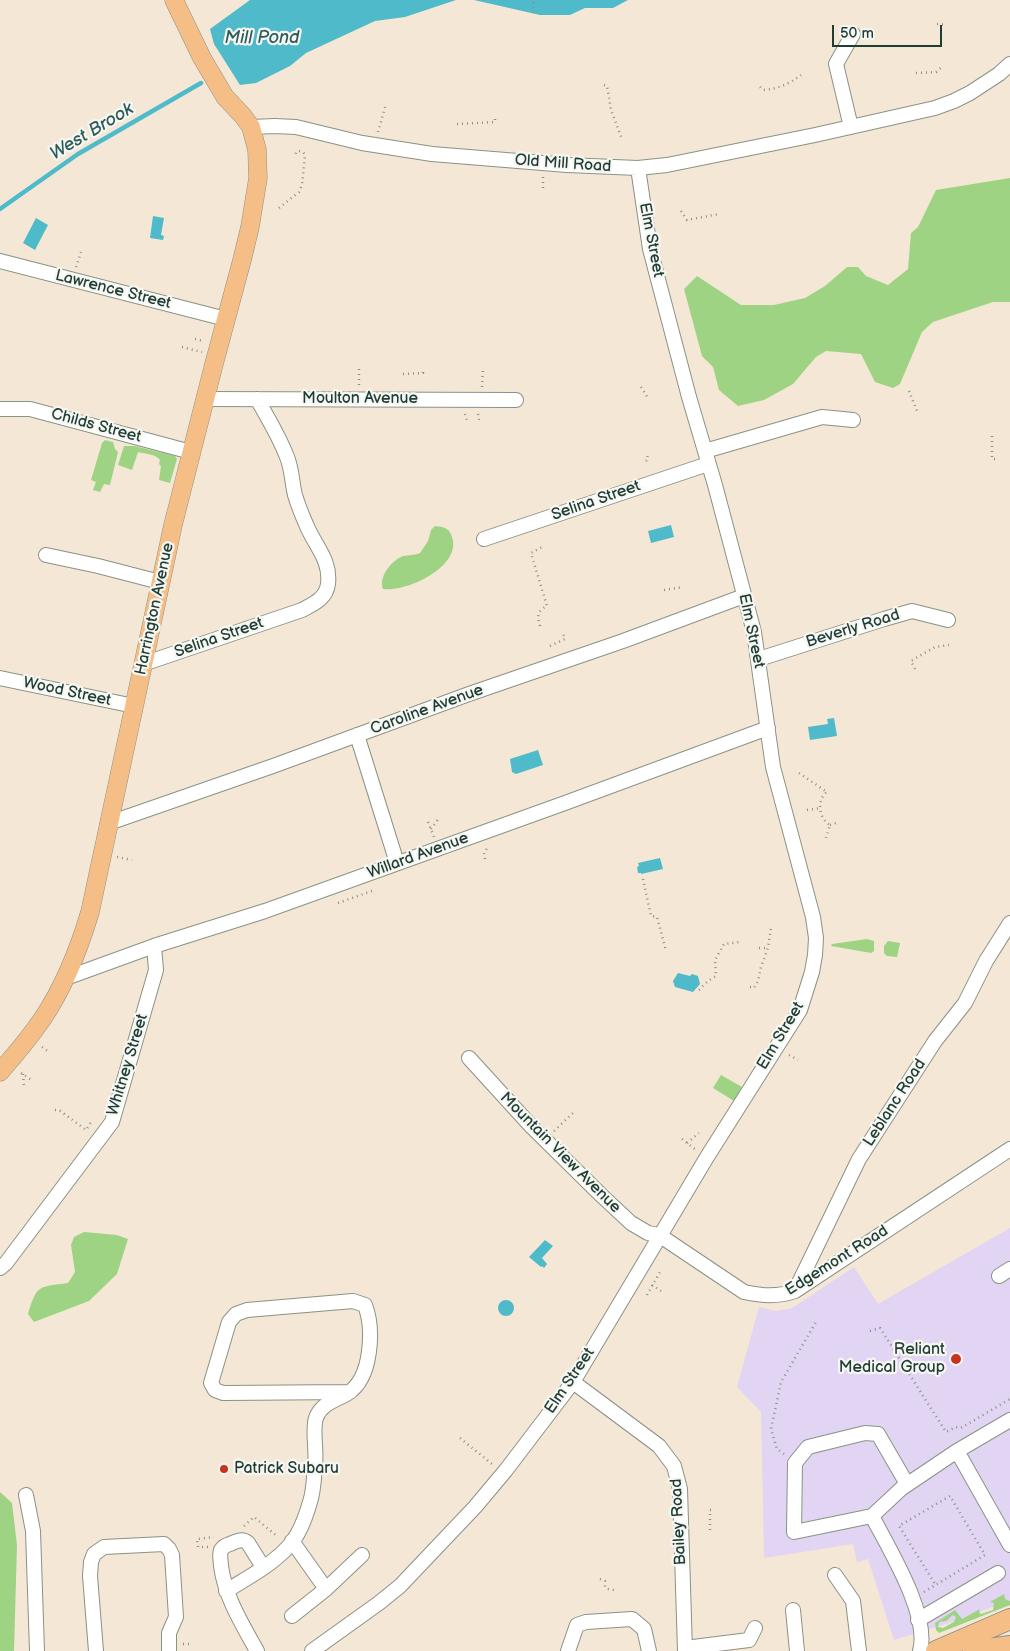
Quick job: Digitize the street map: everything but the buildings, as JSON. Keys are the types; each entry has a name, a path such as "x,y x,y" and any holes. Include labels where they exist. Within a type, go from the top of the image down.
{"highway":[{"path":"936,1651 1010,1619"},
{"path":"973,1651 1010,1646"}],"main road":[{"path":"174,0 225,97 251,127"},
{"name":"Harrington Avenue","path":"0,1072 44,1017 66,978 78,952 90,912 160,582 204,399 249,232 258,178 257,150 251,127"}],"street":[{"path":"851,127 836,64 853,34"},
{"name":"Old Mill Road","path":"251,127 296,127 375,145 457,156 567,165 638,168 666,165 935,108 954,101 985,84 1010,64"},
{"name":"Elm Street","path":"314,1650 392,1593 451,1533 506,1470 573,1382 659,1235 800,1010 812,972 816,953 814,917 773,767 754,632 650,249 638,168"},
{"name":"Lawrence Street","path":"0,262 226,319"},
{"name":"Moulton Avenue","path":"204,399 516,400"},
{"name":"Selina Street","path":"144,664 302,610 325,595 328,585 326,562 322,550 306,526 293,485 288,459 275,429 257,399"},
{"name":"Childs Street","path":"0,409 36,411 191,452"},
{"name":"Selina Street","path":"484,539 822,417 853,420"},
{"path":"46,555 160,582"},
{"name":"Caroline Avenue","path":"109,823 623,641 744,596"},
{"name":"Beverly Road","path":"759,659 884,618 912,611 948,620"},
{"name":"Wood Street","path":"0,678 134,706"},
{"name":"Willard Avenue","path":"66,978 154,946 265,911 565,804 768,728"},
{"path":"357,735 397,863"},
{"name":"Leblanc Road","path":"795,1291 859,1159 935,1041 964,1003 986,961 1010,923"},
{"name":"Whitney Street","path":"0,1268 6,1263 112,1122 156,970 154,946"},
{"name":"Mountain View Avenue","path":"469,1058 545,1140 631,1223 648,1233 659,1235"},
{"name":"Edgemont Road","path":"659,1235 744,1292 775,1296 795,1291 1010,1150"},
{"path":"226,1591 289,1546 298,1531 311,1500 316,1456 316,1419 321,1409 350,1392 360,1382 368,1357 370,1333 369,1315 365,1305 352,1301 247,1310 236,1314 229,1322 211,1383 215,1390 223,1393 350,1392"},
{"name":"Bailey Road","path":"573,1382 646,1434 665,1452 674,1466 680,1489 685,1650"},
{"path":"907,1484 878,1434 865,1433 808,1447 795,1463 794,1532 872,1516 907,1484 957,1451 1010,1420"},
{"path":"957,1451 1010,1545"},
{"path":"26,1495 33,1531 37,1651"},
{"path":"872,1516 913,1598 922,1634 920,1651"},
{"path":"257,1651 232,1606 226,1591 220,1554 221,1549 238,1540 244,1540 248,1542 263,1566"},
{"path":"292,1541 326,1588"},
{"path":"96,1651 90,1576 91,1562 94,1554 104,1547 164,1544 172,1555 176,1617 169,1632 169,1651"},
{"path":"292,1616 362,1555"},
{"path":"918,1620 998,1573"},
{"path":"835,1575 853,1601 859,1651"},
{"path":"794,1610 797,1651"},
{"path":"568,1651 577,1626 586,1622 632,1619 644,1629 649,1651"},
{"path":"685,1650 749,1640 755,1628"}],"path":[{"path":"533,13 534,0"},
{"path":"937,24 947,25"},
{"path":"916,73 936,72 943,66"},
{"path":"760,87 763,90 777,88 790,83 801,75"},
{"path":"604,85 607,86 611,110 622,140"},
{"path":"375,145 386,104"},
{"path":"457,124 495,122 495,118"},
{"path":"279,208 299,192 302,185 303,152 296,152 296,157"},
{"path":"681,211 687,220 719,214"},
{"path":"182,347 208,353"},
{"path":"358,399 359,367"},
{"path":"403,374 423,373 423,368"},
{"path":"482,368 482,400"},
{"path":"640,387 648,398"},
{"path":"909,391 917,411 920,410"},
{"path":"992,436 992,459 996,459"},
{"path":"646,461 648,459 647,454"},
{"path":"540,626 537,617 538,613 547,606 531,553 544,546"},
{"path":"664,590 683,587"},
{"path":"550,646 565,639 563,634"},
{"path":"915,669 911,661 935,647 949,646"},
{"path":"799,773 826,792 820,799 820,808 823,820 830,825"},
{"path":"807,810 820,808"},
{"path":"431,829 440,818"},
{"path":"830,825 839,822"},
{"path":"825,841 830,825"},
{"path":"485,859 485,849 493,844"},
{"path":"643,878 652,916 657,917 666,951"},
{"path":"338,903 372,891"},
{"path":"750,987 754,988 757,986 768,948 771,928"},
{"path":"699,990 716,976 715,960 724,944 740,942"},
{"path":"759,948 768,948"},
{"path":"23,1074 24,1086"},
{"path":"55,1110 59,1110 86,1130 91,1122"},
{"path":"545,1140 573,1113"},
{"path":"687,1143 699,1133"},
{"path":"682,1139 701,1153"},
{"path":"646,1295 660,1272"},
{"path":"652,1285 661,1291"},
{"path":"795,1463 777,1449 771,1429 782,1382 816,1322"},
{"path":"870,1331 880,1328 946,1432 956,1427 960,1428 1010,1399"},
{"path":"460,1438 492,1464"},
{"path":"950,1496 985,1554 935,1584 899,1526 950,1496"},
{"path":"710,1530 711,1510"},
{"path":"600,1579 605,1581 607,1590 614,1590"}],"shaded area":[{"path":"1010,1228 1010,1600 962,1619 894,1640 868,1559 857,1562 853,1544 764,1558 761,1412 737,1387 759,1307 776,1311 792,1308 854,1267 878,1304"}],"green space":[{"path":"1010,178 1010,302 993,302 933,322 922,332 900,384 893,388 875,382 861,354 826,351 816,357 793,384 764,400 738,406 719,390 713,367 702,356 684,289 697,276 741,305 774,305 805,298 825,286 847,267 858,267 866,276 888,285 908,269 911,233 918,227 936,190"},
{"path":"105,440 113,442 118,452 110,485 104,484 100,492 93,490 96,482 91,480 102,443"},
{"path":"124,446 135,446 175,456 177,459 170,483 159,480 160,460 153,455 138,452 132,470 118,465"},
{"path":"435,526 447,529 451,534 453,541 452,551 447,561 428,577 416,583 393,589 383,589 382,579 391,565 403,556 420,553 428,541 431,530"},
{"path":"867,939 874,941 874,951 871,953 831,946 832,944"},
{"path":"888,941 900,943 897,957 887,956 884,953 884,946"},
{"path":"721,1075 742,1087 734,1101 713,1088"},
{"path":"84,1232 117,1235 128,1239 117,1274 89,1301 34,1322 28,1314 34,1297 40,1289 51,1285 68,1283 75,1272 71,1245 74,1237"},
{"path":"0,1492 12,1503 17,1545 14,1651 0,1651"},
{"path":"1004,1594 1005,1599 1010,1601 1010,1605 939,1633 936,1630 935,1623 955,1610 962,1619 980,1609 979,1612 981,1614 993,1610 994,1603 990,1602","holes":["953,1615 956,1617 954,1622 943,1628 938,1627 939,1622 946,1621"]}],"water":[{"name":"Mill Pond","path":"250,0 456,0 405,17 375,21 306,53 290,66 256,83 240,85 214,44 210,29"},
{"path":"474,0 628,0 613,8 585,8 570,15 540,15"},
{"path":"153,216 164,218 161,235 164,236 163,240 150,238"},
{"path":"36,218 48,225 35,250 23,243"},
{"path":"671,525 674,537 651,543 648,531"},
{"path":"834,718 837,736 810,740 808,727 828,724 827,719"},
{"path":"538,750 543,765 516,774 512,772 510,759"},
{"path":"660,858 663,869 638,873 638,863"},
{"path":"678,973 698,976 700,984 693,992 675,987 673,981"},
{"path":"545,1240 553,1246 542,1258 547,1264 544,1268 529,1257"},
{"path":"506,1300 512,1302 514,1308 512,1314 506,1316 500,1314 498,1308 500,1302"}],"waterway":[{"name":"West Brook","path":"0,209 78,154 201,83"}],"place":[{"name":"Reliant Medical Group","path":"956,1359"},
{"name":"Patrick Subaru","path":"224,1469"}]}
